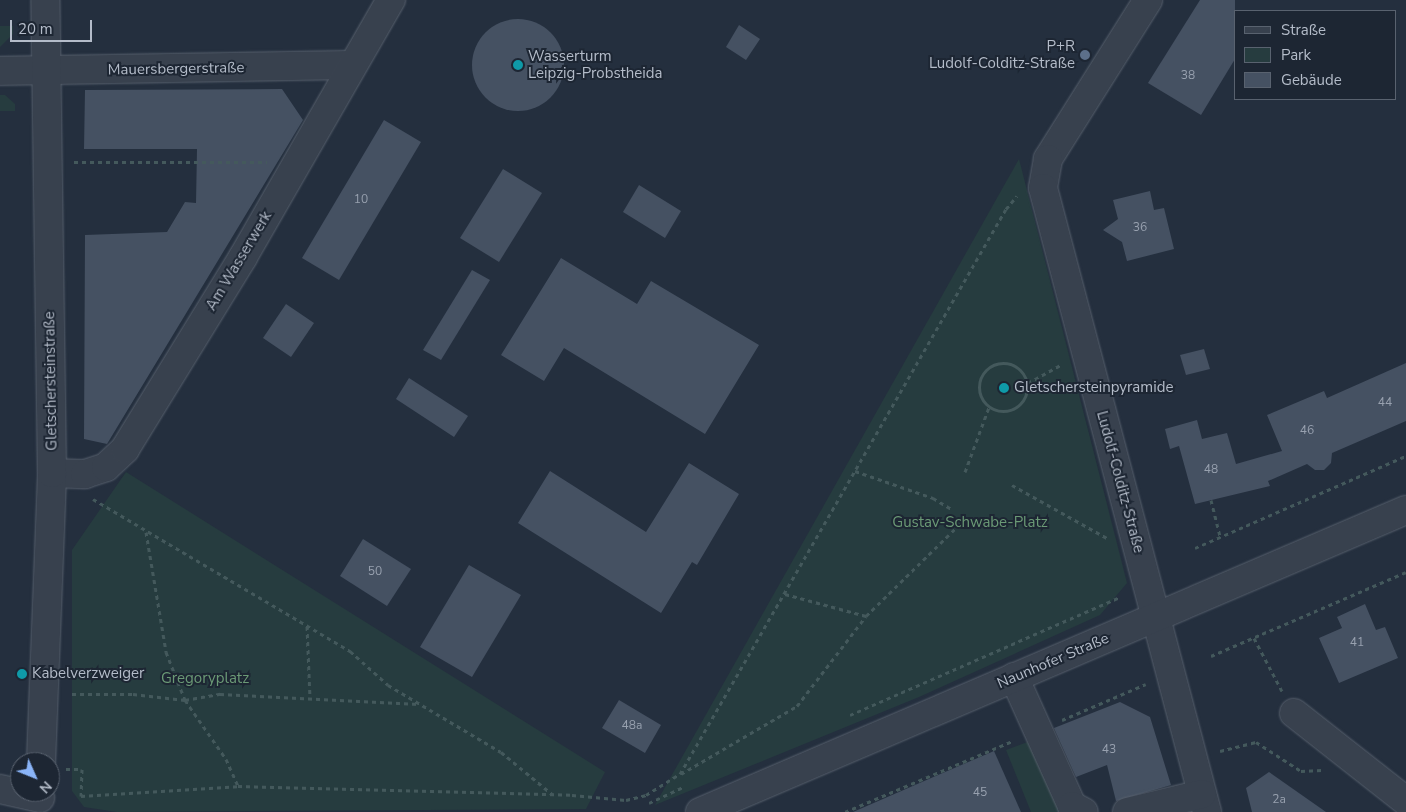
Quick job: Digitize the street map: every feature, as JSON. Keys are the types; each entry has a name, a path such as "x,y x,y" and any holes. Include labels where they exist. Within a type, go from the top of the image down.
{"street":[{"name":"Gletschersteinstraße","path":"41,752 52,473 45,0"},
{"name":"Am Wasserwerk","path":"52,473 85,474 106,467 125,449 297,162 391,0"},
{"name":"Ludolf-Colditz-Straße","path":"1148,0 1048,159 1043,188 1205,803"},
{"name":"Mauersbergerstraße","path":"0,71 352,65"},
{"name":"Naunhofer Straße","path":"700,812 1406,510"},
{"path":"1014,677 1072,806 1084,812"},
{"path":"1294,713 1406,801"},
{"path":"1127,812 1205,803"}],"path":[{"path":"48,162 297,162"},
{"path":"680,774 1006,209 1018,194"},
{"path":"1028,383 1086,351"},
{"path":"1012,364 1019,368 1028,383 1026,397 1013,410 997,411 989,407 980,393 979,384 990,366 1012,364"},
{"path":"965,472 989,407"},
{"path":"1195,548 1406,456"},
{"path":"855,471 932,498 951,509"},
{"path":"1012,485 1140,557"},
{"path":"1211,500 1220,537"},
{"path":"105,507 350,651 388,685 501,752 552,794"},
{"path":"82,769 81,796 238,786 552,794 626,800 646,795 797,706 866,616 966,518"},
{"path":"146,532 166,652 185,700 226,759 238,786"},
{"path":"1212,656 1406,572"},
{"path":"785,594 866,616"},
{"path":"848,716 1120,597"},
{"path":"307,626 310,699"},
{"path":"1254,638 1294,713"},
{"path":"845,812 1146,684"},
{"path":"43,694 133,694 185,700 220,694 420,704"},
{"path":"1192,757 1256,742 1301,770 1364,768"},
{"path":"649,803 686,787"}],"green space":[{"path":"0,26 13,26 13,34 0,47"},
{"path":"0,95 5,95 15,104 15,111 0,111"},
{"name":"Gustav-Schwabe-Platz","path":"1019,159 1127,583 1100,615 919,697 655,805"},
{"name":"Gregoryplatz","path":"126,472 605,772 586,809 117,812 84,807 72,791 72,550"},
{"path":"1033,740 1064,812 1031,812 1006,750"}],"building":[{"path":"1200,0 1235,0 1234,61 1201,115 1148,83"},
{"name":"Wasserturm Leipzig-Probstheida","path":"518,19 536,23 551,32 560,47 564,65 560,83 551,98 536,107 518,111 500,107 485,98 476,83 472,65 476,47 485,32 500,23"},
{"path":"739,25 760,39 746,60 726,47"},
{"path":"282,89 303,120 107,444 84,439 85,235 167,232 185,202 196,203 197,149 84,149 85,90"},
{"path":"384,120 421,142 339,280 302,258"},
{"path":"503,169 542,193 499,262 460,238"},
{"path":"639,185 681,211 665,238 623,212"},
{"path":"1150,191 1154,210 1164,208 1174,249 1127,261 1122,242 1103,230 1118,219 1113,200"},
{"path":"561,258 637,304 651,281 759,345 705,434 564,348 544,381 501,355"},
{"path":"472,270 490,280 441,360 423,350"},
{"path":"286,304 314,323 291,357 263,338"},
{"path":"1204,349 1210,369 1186,375 1180,355"},
{"path":"1406,363 1406,421 1332,453 1331,463 1324,470 1315,470 1307,464 1268,481 1270,486 1195,504 1179,446 1170,449 1165,429 1197,420 1202,439 1227,433 1236,464 1282,451 1267,415 1324,391 1327,398"},
{"path":"409,378 468,416 454,437 396,399"},
{"path":"689,463 739,494 697,565 692,562 661,613 518,523 550,471 646,532"},
{"path":"363,539 411,569 387,606 340,576"},
{"path":"469,565 521,595 472,677 420,647"},
{"path":"1365,604 1376,630 1385,627 1398,658 1339,683 1319,638 1342,628 1337,617"},
{"path":"619,700 661,725 645,753 602,728"},
{"path":"1120,702 1150,717 1171,785 1116,801 1107,765 1076,777 1054,728"},
{"path":"994,751 1021,812 853,812 938,775"},
{"path":"1269,772 1326,812 1252,812 1246,788"}],"place":[{"name":"P+R Ludolf-Colditz-Straße","path":"1085,55"},
{"name":"Wasserturm Leipzig-Probstheida","path":"518,65"},
{"name":"Gletschersteinpyramide","path":"1004,388"},
{"name":"Kabelverzweiger","path":"22,674"}]}
